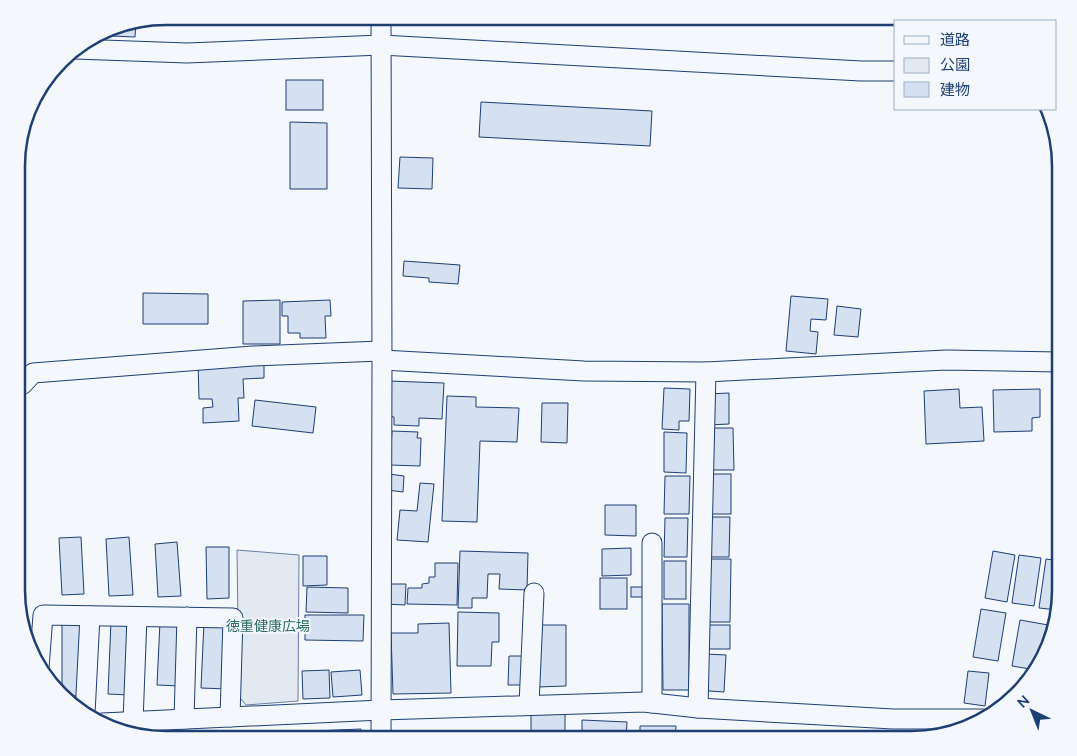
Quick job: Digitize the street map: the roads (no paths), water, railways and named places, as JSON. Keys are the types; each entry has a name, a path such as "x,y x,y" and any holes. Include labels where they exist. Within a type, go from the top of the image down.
{"street":[{"path":"381,25 381,731"},
{"path":"87,49 187,53 381,45 852,71 894,71"},
{"path":"25,383 33,373 253,356 382,355 584,371 706,372 946,360 1052,362"},
{"path":"698,708 706,372"},
{"path":"652,543 652,703"},
{"path":"529,705 534,592"},
{"path":"40,652 42,615 233,618 230,717"},
{"path":"85,705 90,616"},
{"path":"133,722 137,617"},
{"path":"184,719 187,617"},
{"path":"118,722 381,710 652,703 698,708 893,719 967,719"}],"park label":[{"name":"徳重健康広場","path":"268,626"}]}
